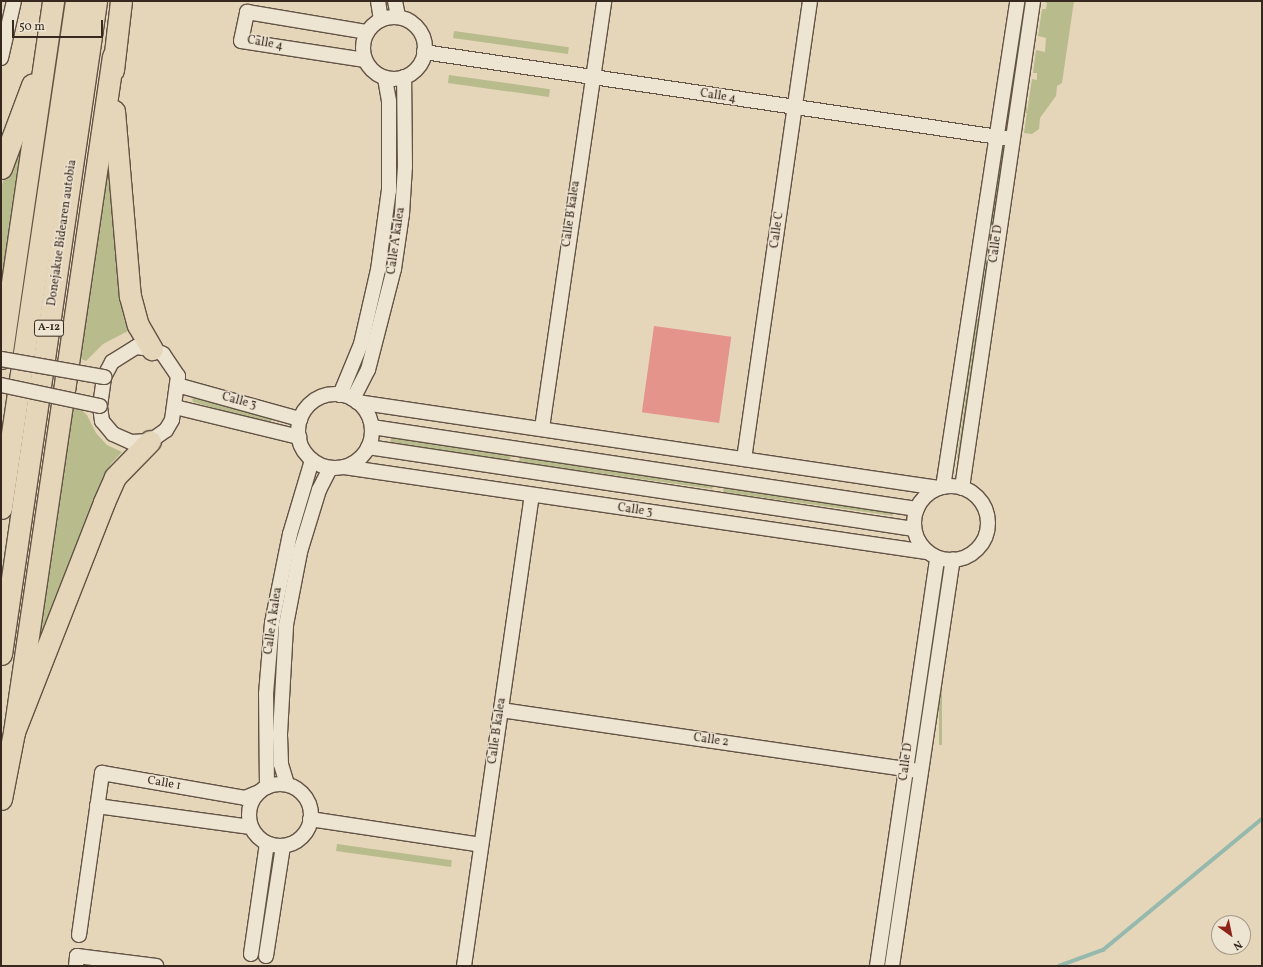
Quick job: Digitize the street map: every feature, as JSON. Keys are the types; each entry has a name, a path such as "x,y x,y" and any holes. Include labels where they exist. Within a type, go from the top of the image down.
{"highway":[{"path":"1,359 53,1"},
{"name":"Donejakue Bidearen autobia","path":"1,508 76,1"},
{"name":"Donejakue Bidearen autobia","path":"1,654 96,1"},
{"path":"1,799 14,732 121,1"},
{"path":"1,168 46,45"},
{"path":"113,56 114,124 130,296 138,325 152,348"},
{"path":"14,732 115,477 137,452 150,441"}],"street":[{"path":"1,58 14,1"},
{"path":"378,1 380,20"},
{"path":"394,1 398,17"},
{"name":"Calle B kalea","path":"542,428 604,1"},
{"name":"Calle C","path":"744,459 810,1"},
{"name":"Calle D","path":"941,488 997,137 1017,1"},
{"name":"Calle D","path":"962,488 1033,1"},
{"name":"Calle 4","path":"365,60 241,41 247,12 367,32"},
{"path":"398,17 418,30 424,52 418,67 404,77 385,78 370,68 365,60 363,46 367,32 380,20 398,17"},
{"name":"Calle 4","path":"424,52 1012,139"},
{"name":"Calle A kalea","path":"350,399 370,363 394,269 405,166 404,77"},
{"name":"Calle A kalea","path":"350,399 378,270 389,190 390,100 385,78"},
{"path":"136,347 152,348 171,362 178,376 175,407 166,430 150,441 131,442 113,434 102,421 100,406 104,377 112,362 122,353 136,347"},
{"path":"1,359 104,377"},
{"path":"1,385 100,406"},
{"name":"Calle 3","path":"177,386 300,419"},
{"path":"350,399 364,408 372,427 368,447 354,462 344,467 330,468 312,460 299,437 300,419 313,402 322,396 350,399 941,488 962,488 983,505 988,524 981,545 964,558 953,560 932,555 914,529 917,509 926,497 941,488"},
{"name":"Calle 3","path":"175,407 299,437"},
{"path":"372,427 917,509"},
{"name":"Calle 3","path":"368,447 914,529"},
{"name":"Calle A kalea","path":"263,790 266,694 272,623 290,534 312,460"},
{"name":"Calle 3","path":"344,467 932,555"},
{"name":"Calle A kalea","path":"287,784 281,764 280,734 286,625 300,552 319,490 330,468"},
{"name":"Calle B kalea","path":"464,966 532,496"},
{"name":"Calle D","path":"877,966 906,769 932,555"},
{"name":"Calle D","path":"892,966 953,560"},
{"name":"Calle 2","path":"501,710 921,771"},
{"name":"Calle 1","path":"79,935 102,773 245,798 263,790"},
{"path":"97,806 251,827 267,843 283,846 301,837 310,819 309,805 302,794 287,784 263,790 249,808 251,827"},
{"path":"310,819 481,845"},
{"path":"251,954 267,843"},
{"path":"266,956 283,846"},
{"path":"76,966 77,956 156,966"}],"green space":[{"path":"1024,1 1027,1 1027,113 1024,113"},
{"path":"1044,1 1074,1 1062,83 1057,86 1056,96 1040,118 1039,129 1032,134 1024,133 1032,79 1037,80 1037,73 1033,73 1036,50 1045,52 1046,38 1038,36 1042,9 1046,9 1047,3"},
{"path":"454,31 569,47 568,54 453,38"},
{"path":"449,75 550,89 549,97 448,83"},
{"path":"396,103 399,103 400,157 394,231 391,230 397,157"},
{"path":"28,114 17,183 1,283 1,187"},
{"path":"108,123 124,320 130,330 103,344 86,361 81,359 87,266"},
{"path":"1000,165 1004,165 982,310 979,309"},
{"path":"977,319 981,319 960,459 957,458"},
{"path":"195,397 272,419 270,424 193,402 192,399"},
{"path":"74,403 87,415 96,433 107,445 122,452 111,464 31,664"},
{"path":"391,437 511,455 510,461 390,442"},
{"path":"520,456 713,483 712,489 519,462"},
{"path":"724,486 893,510 893,516 723,492"},
{"path":"939,586 942,586 942,745 939,745"},
{"path":"907,795 911,796 888,966 883,966"},
{"path":"337,844 452,860 451,867 336,851"}],"building":[{"path":"654,326 731,337 719,423 642,412"}],"waterway":[{"path":"1059,966 1103,950 1262,819"}]}
